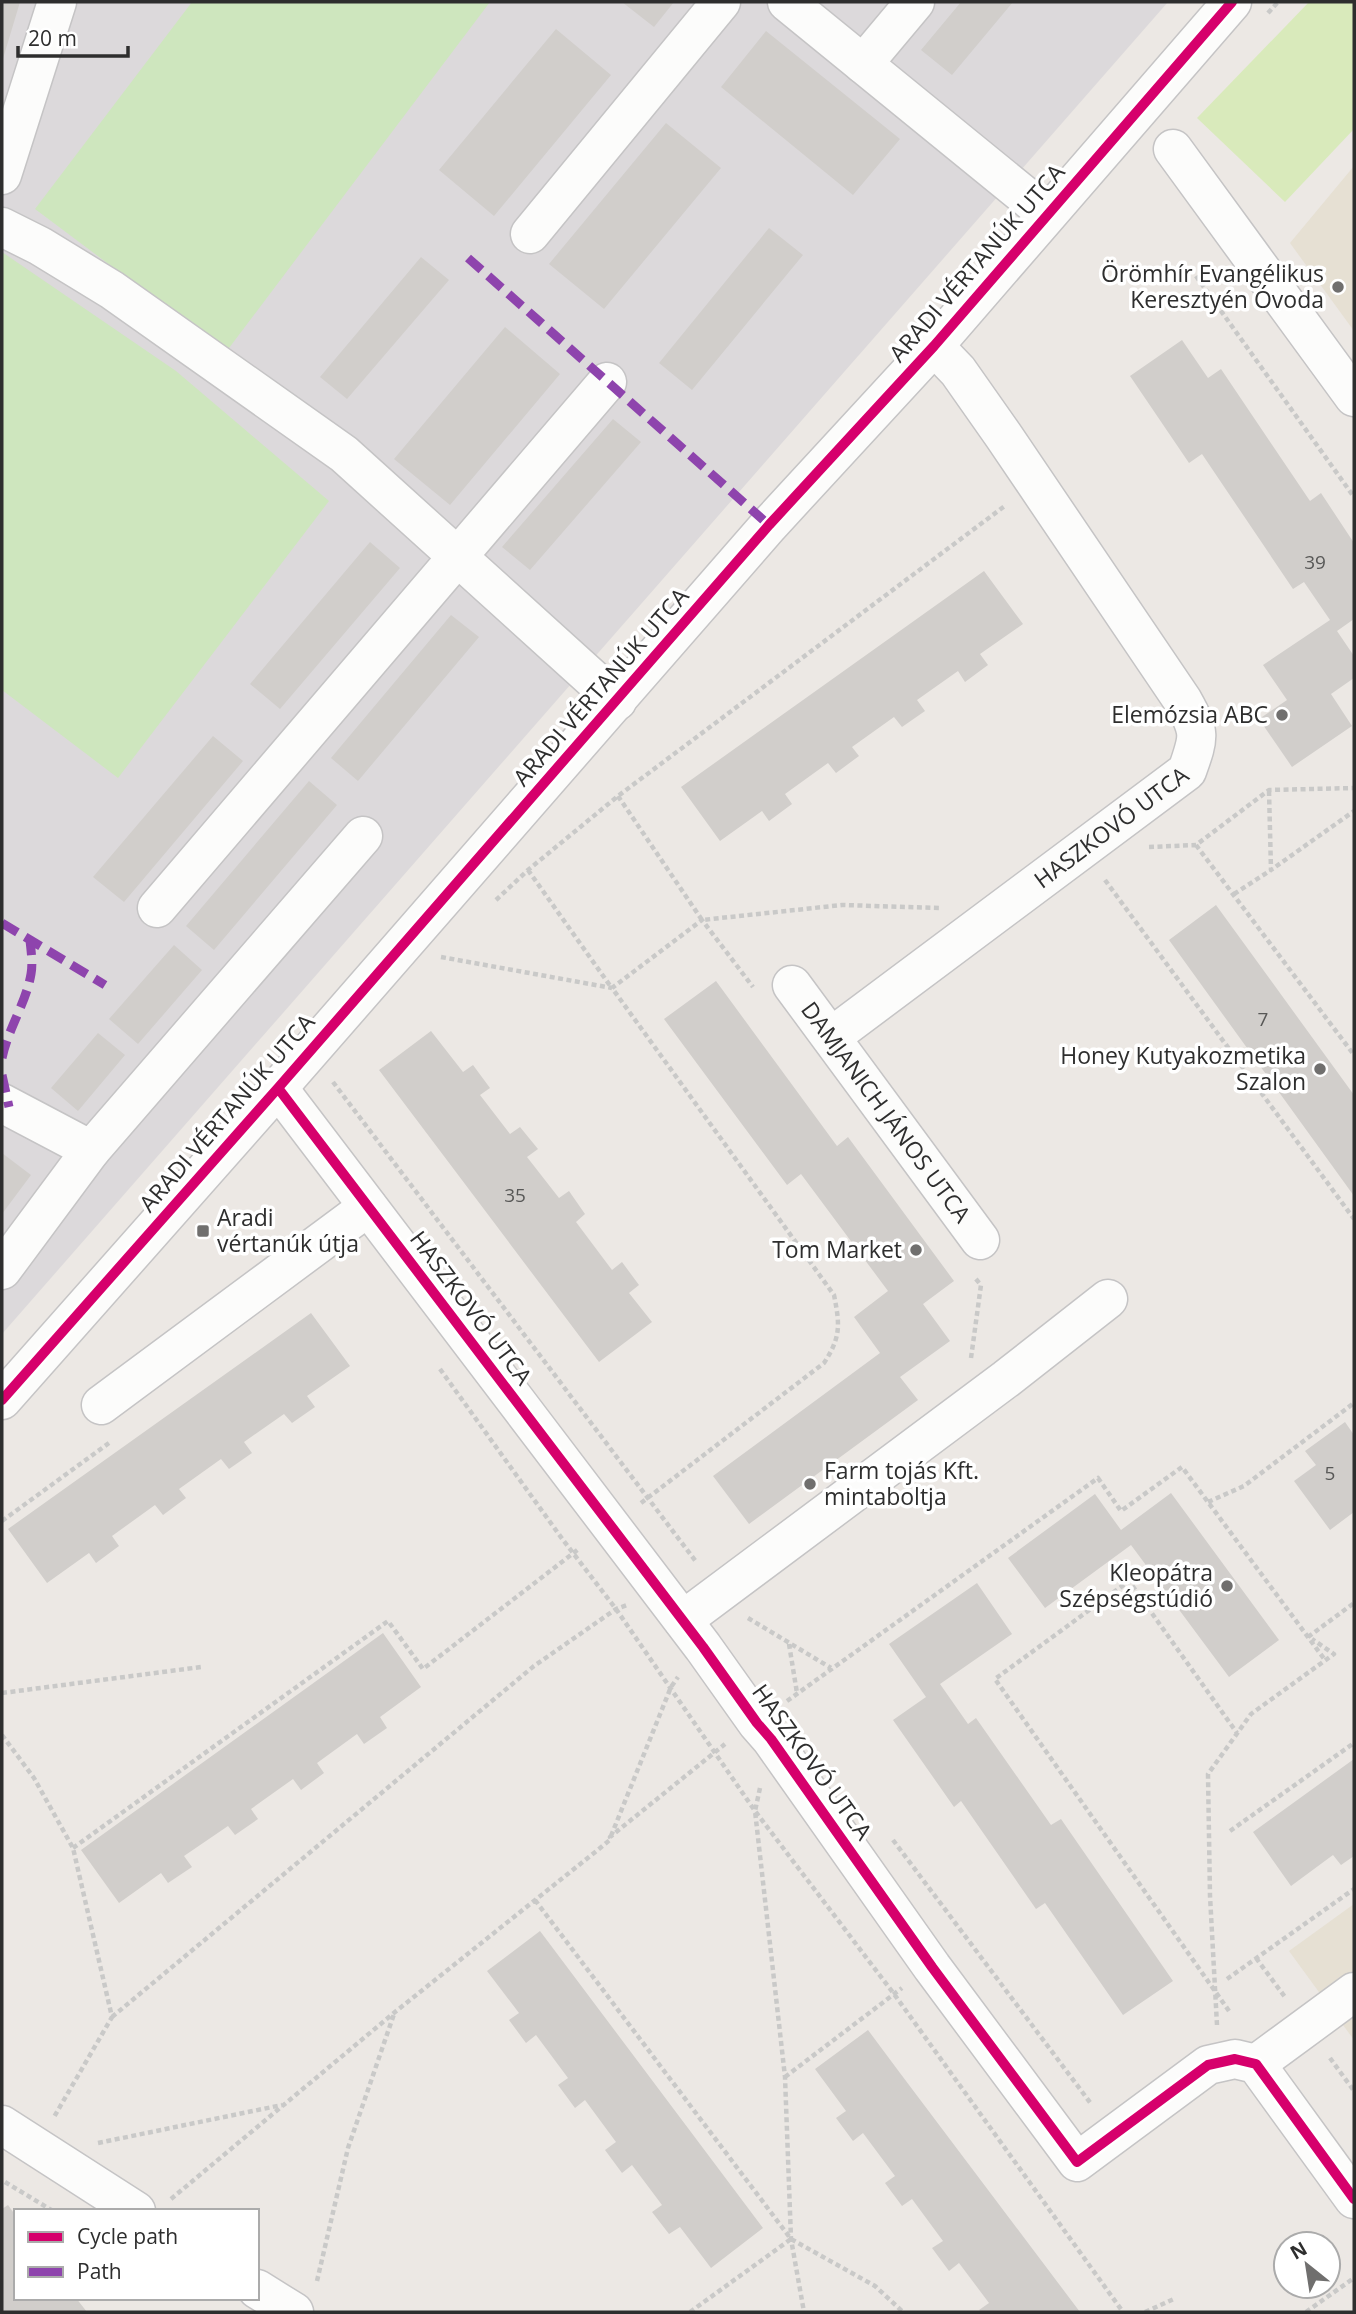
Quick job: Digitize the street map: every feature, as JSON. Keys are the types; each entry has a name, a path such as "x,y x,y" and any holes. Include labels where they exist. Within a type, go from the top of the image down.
{"street":[{"path":"2,174 57,2"},
{"path":"530,234 721,2"},
{"path":"787,2 1047,214"},
{"path":"863,64 915,2"},
{"name":"ARADI VÉRTANÚK UTCA","path":"2,1400 769,525 934,346 1232,2"},
{"path":"1173,149 1354,397"},
{"path":"2,227 40,246 112,290 344,454 617,701"},
{"name":"HASZKOVÓ UTCA","path":"831,1037 1187,771 1197,743 1196,724 1177,692 1003,435 958,371 934,346"},
{"path":"157,908 607,382"},
{"path":"2,1270 91,1150 363,836"},
{"name":"DAMJANICH JÁNOS UTCA","path":"776,991 831,1037 976,1257"},
{"name":"HASZKOVÓ UTCA","path":"278,1088 682,1620 774,1725 932,1967 1077,2162 1208,2065 1235,2059 1256,2064"},
{"path":"4,1108 91,1150"},
{"path":"101,1405 368,1207"},
{"path":"682,1620 1006,1379 1108,1299"},
{"path":"1354,1992 1256,2064 1354,2199"},
{"path":"2,2125 150,2208"},
{"path":"259,2289 304,2300"}],"path":[{"path":"1196,275 1354,497"},
{"path":"488,907 528,870 618,796 989,518"},
{"path":"1146,847 1196,845 1269,790 1354,788"},
{"path":"1269,790 1271,870"},
{"path":"618,796 702,920 776,991"},
{"path":"1234,894 1354,811"},
{"path":"1196,845 1354,1055"},
{"path":"1083,850 1354,1219"},
{"path":"73,1848 388,1621 423,1670 824,1363 836,1345 839,1321 834,1295 528,870"},
{"path":"441,957 611,988 702,920 842,905 1001,911"},
{"path":"329,1075 713,1582 715,1597 831,1668"},
{"path":"970,1365 981,1285 976,1257"},
{"path":"434,1361 616,1609 755,1811 894,1994 1123,2312"},
{"path":"1208,1502 1244,1486 1354,1403"},
{"path":"804,2312 790,2239 785,2077 755,1811 774,1725 787,1700 1098,1478 1122,1511 1182,1467 1325,1660"},
{"path":"1228,2011 995,1679 1129,1581 1237,1733"},
{"path":"1308,1637 1354,1603"},
{"path":"50,2124 111,2017 534,1666 616,1609 682,1620 671,1687 611,1839 395,2012 285,2105 150,2208"},
{"path":"1217,2027 1210,1896 1208,1774 1251,1714 1334,1654 1308,1637"},
{"path":"789,1643 797,1693"},
{"path":"2,1693 201,1667"},
{"path":"610,1837 715,1751 774,1725 787,1700"},
{"path":"2,1735 34,1778 73,1848 111,2017"},
{"path":"1230,1831 1354,1743"},
{"path":"887,1833 1096,2110"},
{"path":"1227,1979 1354,1889"},
{"path":"535,1900 790,2239 875,2286 903,2312"},
{"path":"785,2077 932,1967"},
{"path":"304,2300 348,2148 395,2012"},
{"path":"94,2144 285,2105"},
{"path":"5,2182 50,2209"},
{"path":"690,2312 790,2239"},
{"path":"1306,2312 1354,2278"},
{"path":"1145,2312 1176,2298"}],"shaded area":[{"path":"2,2 1168,2 2,1334"},
{"name":"Örömhír Evangélikus Keresztyén Óvoda","path":"1354,166 1354,331 1290,243"},
{"path":"1354,1904 1354,2040 1289,1951"}],"green space":[{"path":"192,2 490,2 226,352 35,209"},
{"path":"1309,2 1354,2 1354,129 1285,202 1197,118"},
{"path":"2,252 176,371 329,501 118,778 2,690"}],"building":[{"path":"2,2 20,2 2,62"},
{"path":"622,2 674,2 654,27"},
{"path":"961,2 1013,2 952,75 921,50"},
{"path":"556,29 611,75 494,216 439,170"},
{"path":"766,31 900,139 853,195 721,87"},
{"path":"666,123 721,168 604,309 549,264"},
{"path":"769,228 803,255 692,390 659,363"},
{"path":"421,257 449,280 347,399 320,377"},
{"path":"505,327 560,374 450,505 394,459"},
{"path":"1182,340 1208,378 1221,369 1310,501 1321,493 1354,543 1354,619 1337,631 1354,656 1354,678 1331,694 1352,726 1292,767 1259,719 1287,700 1263,665 1330,620 1304,582 1293,589 1202,454 1189,463 1130,376"},
{"path":"613,419 641,442 530,570 502,547"},
{"path":"370,542 400,568 280,709 250,684"},
{"path":"984,571 1023,624 980,654 988,665 965,682 958,671 917,700 925,711 902,727 894,717 852,747 859,756 836,773 828,763 785,794 792,804 769,821 762,811 720,841 681,787"},
{"path":"451,615 479,637 358,781 331,758"},
{"path":"213,736 243,761 124,902 93,877"},
{"path":"309,781 337,805 214,950 186,926"},
{"path":"1216,905 1354,1095 1354,1196 1169,940"},
{"path":"174,945 202,970 138,1044 109,1019"},
{"path":"716,981 837,1146 848,1137 954,1281 923,1304 950,1341 900,1377 918,1400 749,1524 713,1476 880,1353 854,1317 888,1291 801,1174 787,1185 664,1019"},
{"path":"431,1031 463,1072 473,1065 490,1088 480,1095 510,1134 520,1127 538,1149 527,1157 559,1198 569,1191 585,1214 576,1222 612,1270 622,1262 639,1285 629,1293 652,1322 599,1362 379,1070"},
{"path":"98,1033 125,1055 78,1111 51,1088"},
{"path":"2,1153 31,1175 2,1214"},
{"path":"311,1313 350,1366 307,1396 315,1407 292,1423 284,1414 244,1442 252,1453 229,1469 221,1459 179,1489 186,1498 163,1515 155,1505 112,1536 119,1546 96,1563 89,1553 47,1583 8,1529"},
{"path":"1345,1422 1354,1435 1354,1512 1330,1530 1294,1481 1316,1465 1305,1451"},
{"path":"1171,1493 1279,1640 1229,1677 1131,1545 1045,1608 1008,1558 1095,1494 1121,1530"},
{"path":"977,1583 1012,1634 940,1684 968,1724 976,1718 1051,1825 1061,1819 1173,1981 1123,2015 1045,1903 1036,1909 961,1801 954,1807 893,1720 926,1697 889,1644"},
{"path":"383,1633 421,1687 380,1717 387,1728 364,1744 357,1734 317,1763 324,1773 301,1790 293,1779 251,1809 258,1819 235,1835 228,1826 184,1856 192,1867 168,1883 161,1873 119,1903 81,1850"},
{"path":"1354,1759 1354,1856 1341,1865 1333,1855 1291,1886 1253,1832"},
{"path":"540,1931 763,2228 711,2268 680,2227 669,2234 652,2212 662,2205 632,2165 622,2173 605,2150 616,2142 585,2100 575,2108 558,2085 568,2078 536,2035 526,2043 509,2020 519,2013 487,1971"},
{"path":"868,2030 1080,2312 981,2312 979,2310 989,2303 959,2263 949,2271 932,2248 943,2241 912,2199 902,2206 885,2183 895,2176 863,2133 853,2141 836,2118 846,2111 815,2069"},
{"path":"8,2205 14,2213 14,2300 78,2300 87,2312 2,2312 2,2209"}],"marked path":[{"path":"468,258 769,525"},
{"path":"2,923 105,985"},
{"path":"2,1058 29,985 32,966 30,940"},
{"path":"2,1075 9,1107"}],"cycle path":[{"path":"2,1400 769,525 934,346 1232,2"},
{"path":"278,1088 703,1647 932,1967 1077,2162 1208,2065 1235,2059 1256,2064 1354,2199"}],"place":[{"name":"Örömhír Evangélikus Keresztyén Óvoda","path":"1338,287"},
{"name":"Elemózsia ABC","path":"1282,715"},
{"name":"Honey Kutyakozmetika Szalon","path":"1320,1069"},
{"name":"Aradi vértanúk útja","path":"203,1231"},
{"name":"Tom Market","path":"916,1250"},
{"name":"Farm tojás Kft. mintaboltja","path":"810,1484"},
{"name":"Kleopátra Szépségstúdió","path":"1227,1586"}]}
